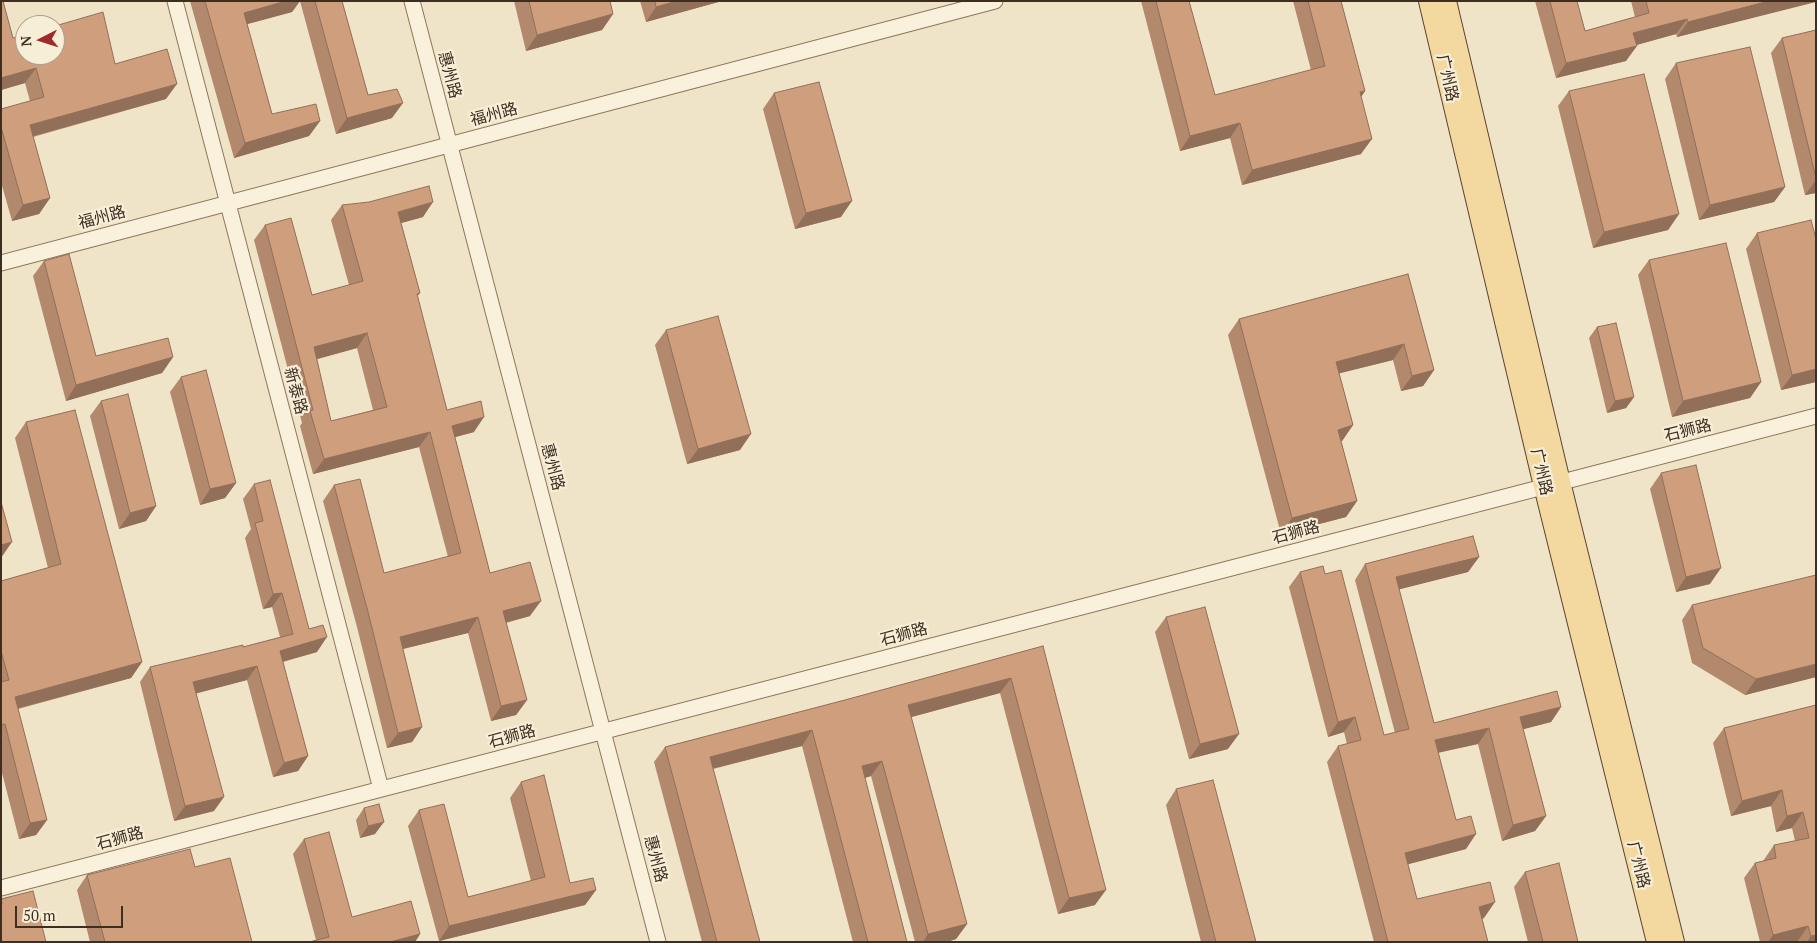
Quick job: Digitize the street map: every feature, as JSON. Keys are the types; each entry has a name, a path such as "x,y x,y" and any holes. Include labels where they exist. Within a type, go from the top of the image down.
{"main road":[{"name":"广州路","path":"1429,1 1552,484 1674,942"},
{"name":"广州路","path":"1446,1 1552,484 1657,942"}],"street":[{"name":"新泰路","path":"175,1 381,790"},
{"name":"惠州路","path":"412,1 658,942"},
{"name":"福州路","path":"1,262 995,1"},
{"name":"石狮路","path":"1,888 1816,416"}],"building":[{"path":"1,1 3,1 13,38 15,38 15,65 65,65 65,23 103,12 115,64 167,49 177,84 30,125 50,198 23,205 1,127 1,109 44,97 36,68 1,78"},
{"path":"205,1 286,1 244,13 272,114 316,104 320,121 245,143"},
{"path":"315,1 342,1 368,95 397,89 403,103 347,118"},
{"path":"529,1 610,1 613,14 537,35"},
{"path":"655,1 677,1 656,7"},
{"path":"1156,1 1189,1 1215,95 1325,66 1308,1 1341,1 1365,91 1360,92 1372,139 1252,170 1240,123 1190,136"},
{"path":"1550,1 1577,1 1585,31 1649,13 1646,1 1769,1 1688,22 1687,19 1633,33 1637,46 1566,63"},
{"path":"1816,30 1816,178 1782,38"},
{"path":"1750,47 1785,187 1710,205 1676,63"},
{"path":"1644,74 1679,214 1604,232 1569,91"},
{"path":"819,82 852,201 806,213 774,93"},
{"path":"429,186 433,202 398,212 420,293 417,294 447,410 481,401 484,417 452,426 490,573 530,562 541,601 503,611 527,700 501,706 478,617 400,637 422,727 398,733 334,485 360,479 384,573 461,553 430,432 324,459 310,411 313,410 265,225 291,218 312,295 363,281 342,205 369,202","holes":["367,333 387,407 331,421 314,347"]},
{"path":"1811,220 1816,239 1816,369 1792,375 1757,233"},
{"path":"1726,243 1761,382 1683,401 1649,260"},
{"path":"69,254 96,356 168,338 173,357 76,385 44,261"},
{"path":"1408,274 1434,370 1412,376 1404,344 1336,362 1353,425 1338,430 1357,501 1292,518 1239,319"},
{"path":"718,316 751,434 698,449 666,330"},
{"path":"1616,323 1634,397 1615,401 1597,327"},
{"path":"206,370 236,483 210,489 181,377"},
{"path":"128,394 156,506 130,513 101,401"},
{"path":"75,410 142,662 15,697 47,820 30,823 5,724 1,725 1,682 9,680 1,651 1,581 61,564 26,422"},
{"path":"1696,465 1721,568 1686,577 1661,473"},
{"path":"270,480 309,629 323,625 327,637 280,651 308,756 284,763 257,666 193,682 224,797 185,806 150,667 293,634 282,593 273,594 255,523 263,521 254,484"},
{"path":"1,502 12,542 1,545"},
{"path":"1473,536 1479,557 1396,577 1434,723 1557,691 1561,707 1520,717 1546,816 1513,825 1489,728 1435,740 1456,820 1471,816 1476,834 1405,853 1417,899 1490,882 1495,902 1479,907 1488,942 1388,942 1338,746 1361,740 1355,717 1338,722 1300,572 1323,566 1325,574 1341,570 1384,735 1409,729 1365,564"},
{"path":"1816,575 1816,664 1756,679 1703,648 1692,605"},
{"path":"1205,607 1239,734 1200,744 1166,617"},
{"path":"1043,646 1106,890 1069,898 1011,678 908,705 967,924 928,934 882,761 862,766 907,942 868,942 812,730 710,757 760,942 717,942 665,747"},
{"path":"1816,705 1816,935 1811,936 1808,926 1773,935 1755,863 1776,858 1774,845 1809,838 1803,812 1787,816 1782,790 1742,801 1724,728"},
{"path":"544,775 570,883 593,878 596,890 449,926 419,810 444,804 468,897 545,877 521,782"},
{"path":"1213,780 1256,942 1216,942 1176,789"},
{"path":"379,804 384,822 368,826 364,808"},
{"path":"329,832 352,917 411,901 420,934 390,942 309,942 329,937 304,839"},
{"path":"190,849 195,867 230,858 252,942 105,942 87,875"},
{"path":"1559,863 1578,942 1543,942 1525,872"},
{"path":"33,891 46,942 1,942 1,899"}]}
